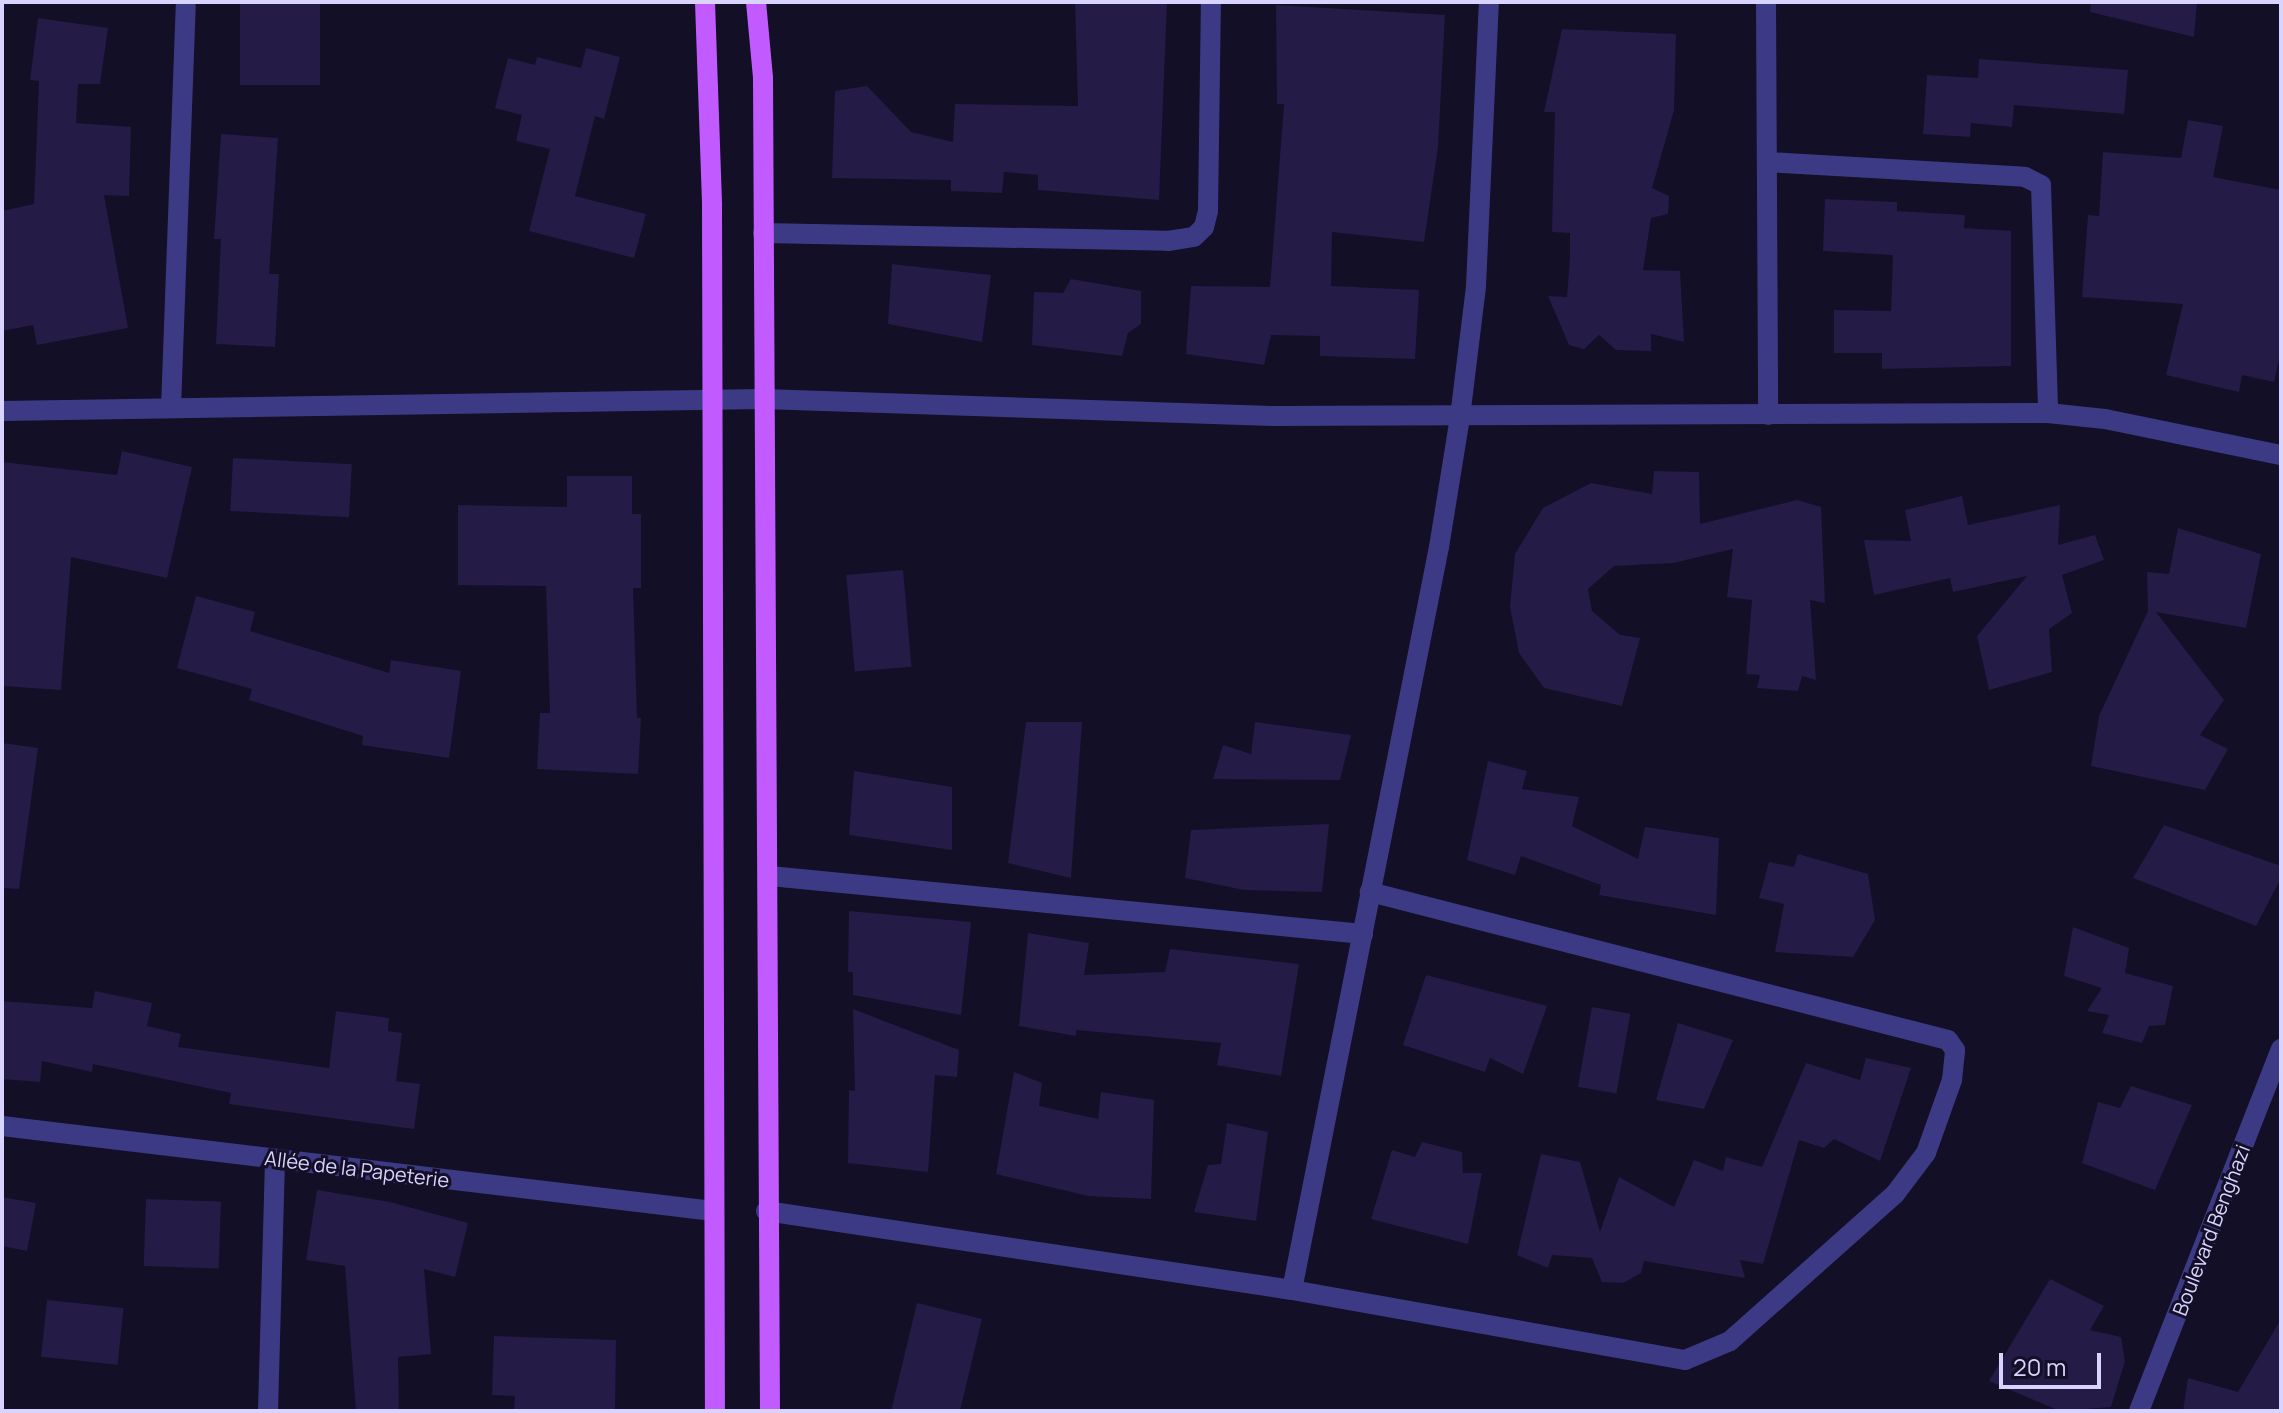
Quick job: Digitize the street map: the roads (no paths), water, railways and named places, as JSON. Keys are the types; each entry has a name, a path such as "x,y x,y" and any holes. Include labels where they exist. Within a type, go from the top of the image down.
{"main road":[{"path":"705,2 712,206 709,400 715,1411"},
{"path":"756,2 763,78 763,399 770,876 766,1211 770,1411"}],"street":[{"path":"763,233 1168,241 1194,237 1204,227 1208,211 1211,2"},
{"path":"1292,1290 1363,934 1460,417 1476,286 1489,2"},
{"path":"1766,2 1768,415"},
{"path":"171,408 186,6"},
{"path":"1767,162 2025,177 2041,185 2048,413"},
{"path":"2,411 763,399 1068,412 1460,417 2048,413 2105,419 2281,455"},
{"path":"770,876 1363,934"},
{"path":"766,1211 1292,1290 1657,1357 1706,1354 1730,1341 1913,1175 1952,1080 1955,1050 1933,1034 1370,892"},
{"name":"Boulevard Benghazi","path":"2139,1411 2281,1049"},
{"name":"Allée de la Papeterie","path":"2,1126 713,1211"},
{"path":"268,1411 275,1160"}]}
